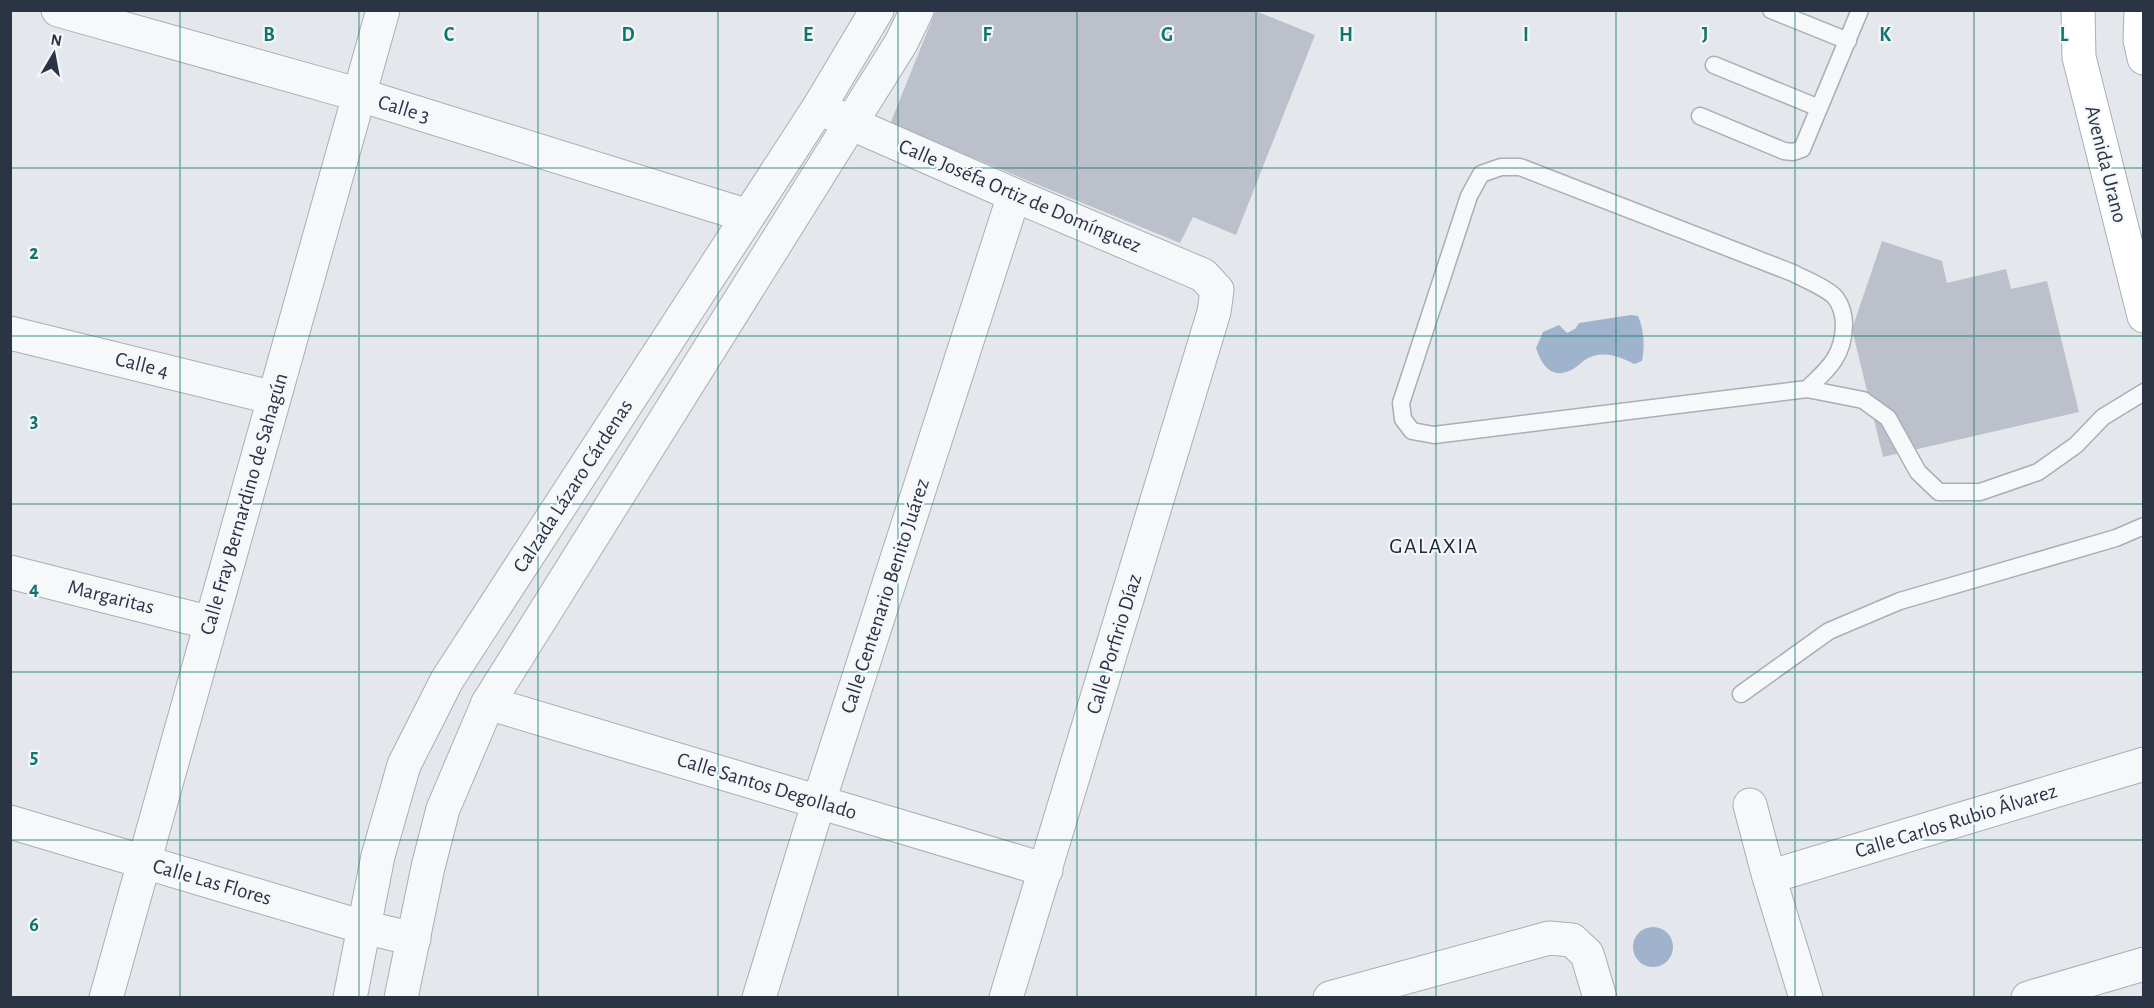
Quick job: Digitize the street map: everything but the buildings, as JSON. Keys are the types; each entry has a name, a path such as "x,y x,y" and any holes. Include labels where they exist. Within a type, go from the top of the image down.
{"main road":[{"name":"Avenida Urano","path":"2078,10 2079,57 2144,316"},
{"path":"2141,10 2140,40 2144,58"}],"street":[{"name":"Calle 3","path":"58,10 360,95 748,216"},
{"name":"Calle Fray Bernardino de Sahagún","path":"106,998 384,10"},
{"name":"Calzada Lázaro Cárdenas","path":"351,998 378,856 404,765 447,680 819,107 877,10"},
{"name":"Calzada Lázaro Cárdenas","path":"401,998 428,867 443,809 488,703 901,43 917,10"},
{"name":"Calle Joséfa Ortiz de Domínguez","path":"819,107 850,123 1014,195 1203,275 1217,290"},
{"name":"Calle Centenario Benito Juárez","path":"759,998 819,801 1014,195"},
{"name":"Calle Porfirio Díaz","path":"1006,998 1214,312 1217,290"},
{"name":"Calle 4","path":"10,333 274,398"},
{"name":"Margaritas","path":"10,572 211,623"},
{"name":"Calle Santos Degollado","path":"488,703 1046,870"},
{"name":"Calle Carlos Rubio Álvarez","path":"1769,877 2144,764"},
{"path":"1750,805 1769,877 1806,998"},
{"name":"Calle Las Flores","path":"10,822 363,927 414,939"},
{"path":"1330,998 1549,938 1572,940 1587,954 1600,998"},
{"path":"2028,998 2144,964"}],"lane":[{"path":"1771,10 1848,41"},
{"path":"1700,116 1784,151 1793,152 1802,149 1860,10"},
{"path":"1714,65 1819,108"},
{"path":"1807,389 1830,367 1841,351 1844,313 1834,297 1819,286 1793,273 1520,167 1501,167 1480,174 1469,196 1401,403 1402,419 1412,431 1434,435 1807,389 1863,400 1888,418 1918,472 1939,492 1980,492 2038,472 2076,445 2103,417 2144,392"},
{"path":"1741,694 1829,631 1890,605 2116,538 2144,526"}],"water":[{"path":"1631,315 1638,316 1642,327 1644,344 1642,361 1634,364 1612,355 1598,355 1569,371 1557,373 1547,368 1538,354 1536,348 1543,332 1559,325 1567,333 1575,329 1579,323"},
{"path":"1653,927 1667,933 1673,947 1667,961 1653,967 1639,961 1633,947 1639,933"}],"district":[{"name":"GALAXIA","path":"1434,546"}]}
